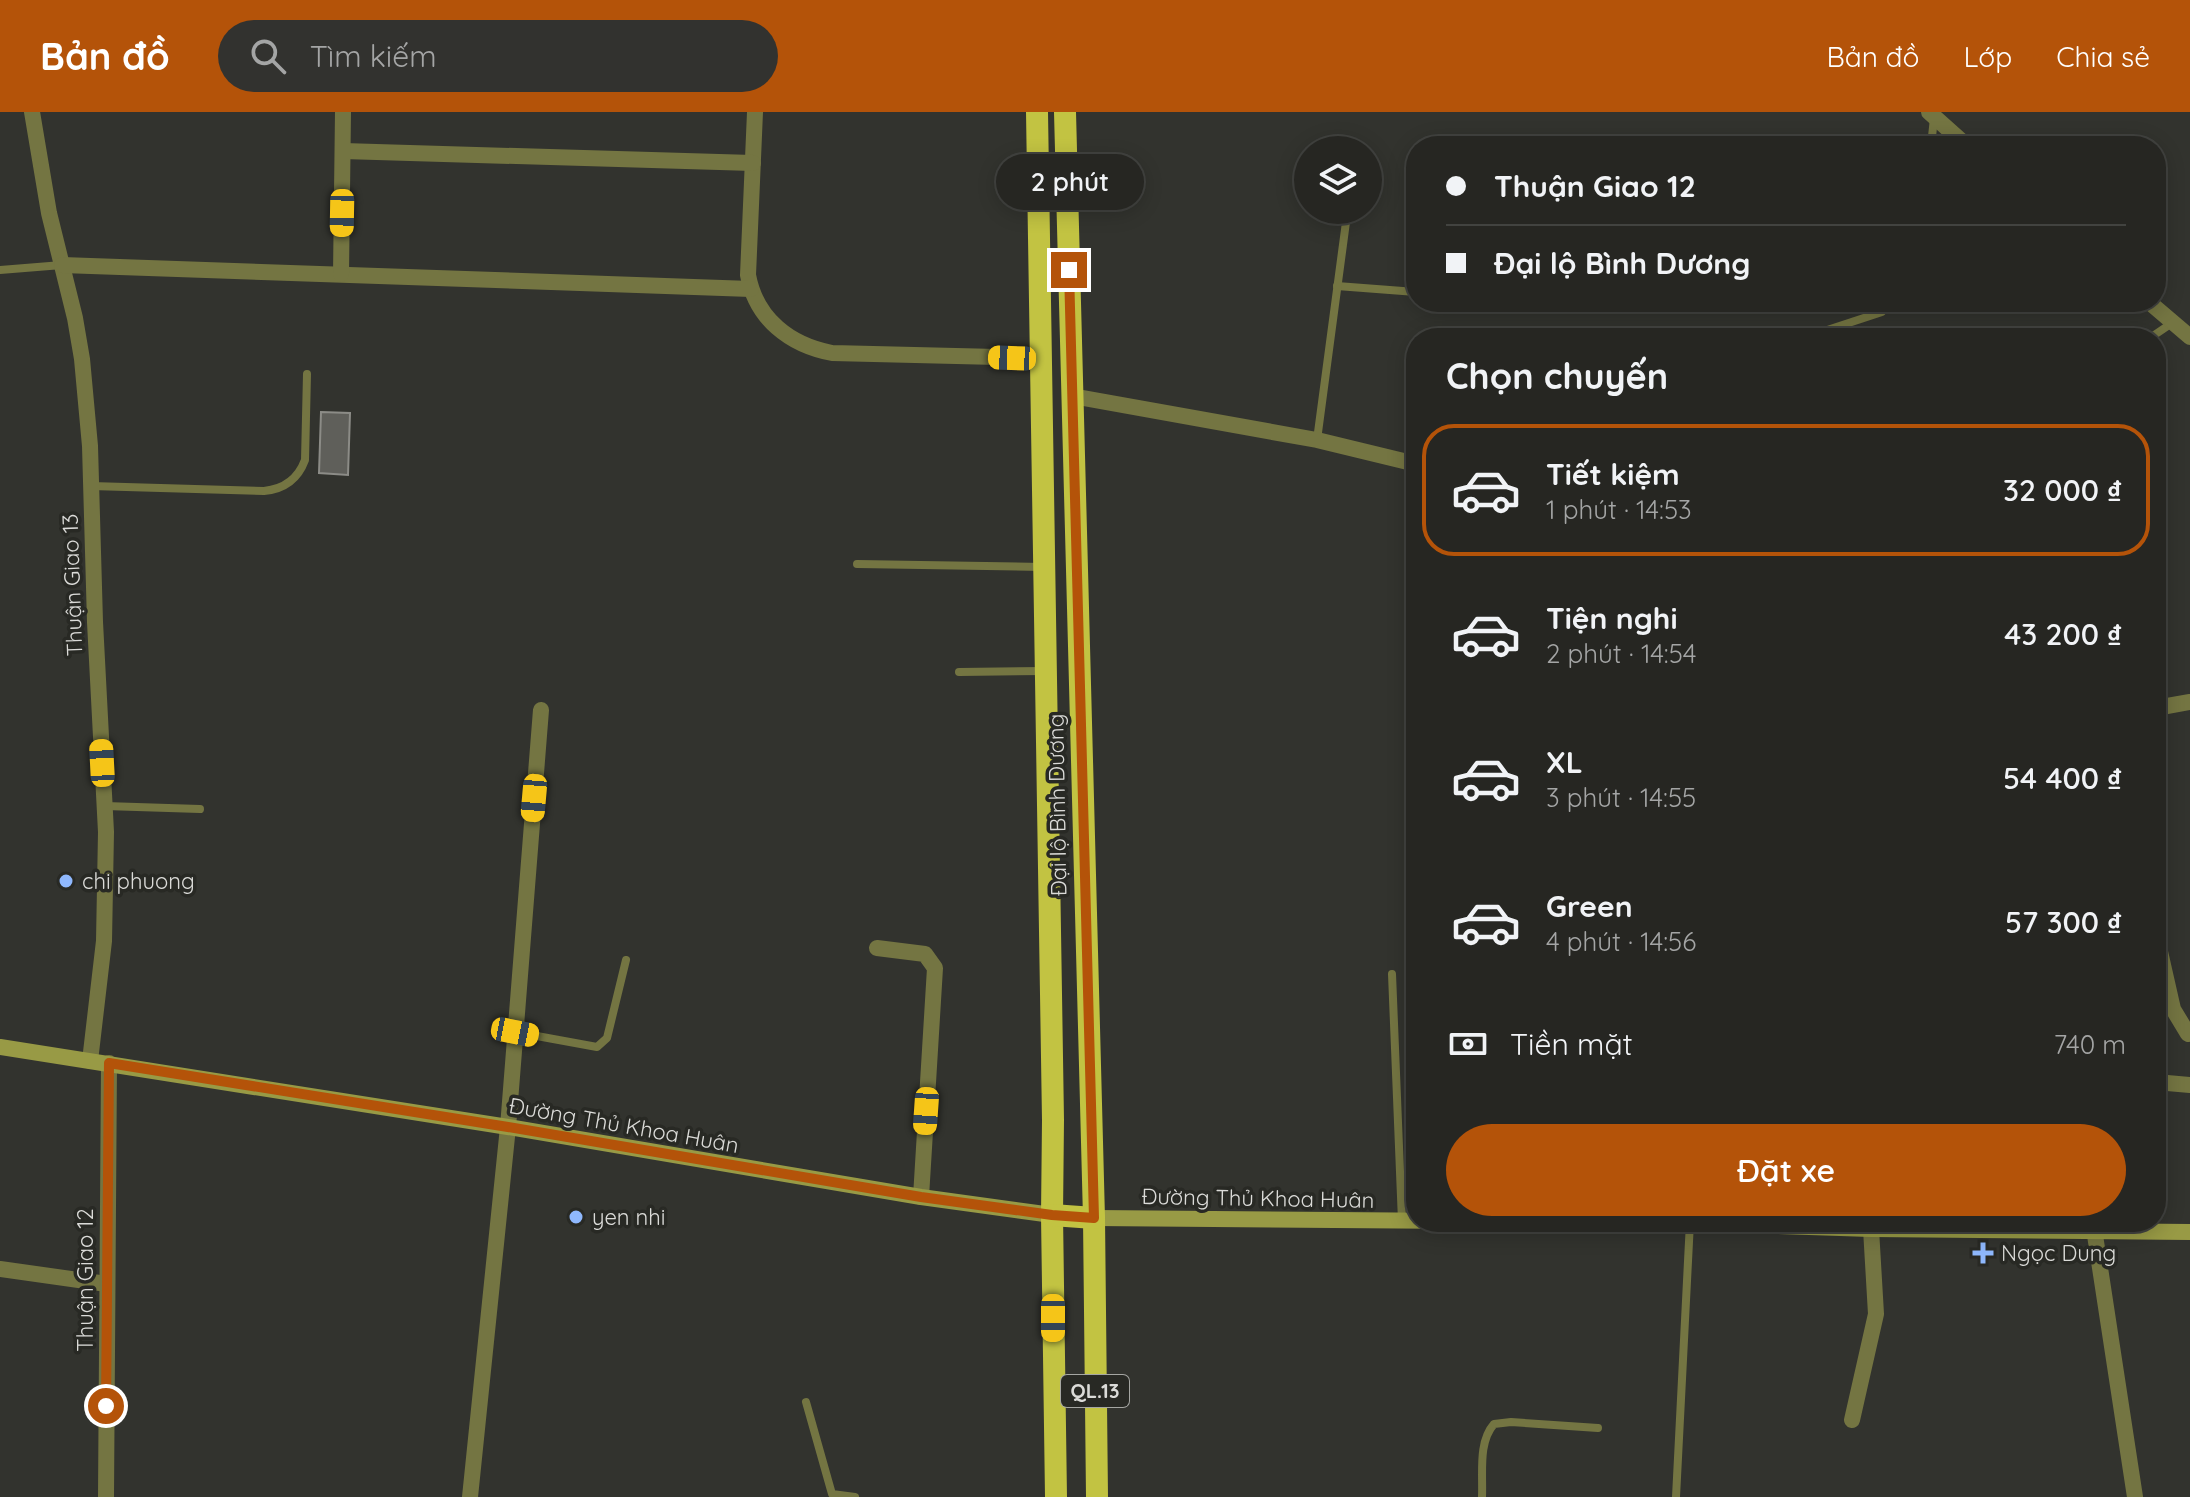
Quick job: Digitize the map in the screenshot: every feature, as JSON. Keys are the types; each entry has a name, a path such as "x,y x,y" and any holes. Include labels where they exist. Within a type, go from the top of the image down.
{"highway":[{"name":"Đại lộ Bình Dương","path":"1037,112 1056,1497"},
{"name":"Đại lộ Bình Dương","path":"1065,112 1094,1218 1097,1497"},
{"path":"1052,1215 1094,1218"}],"main road":[{"name":"Đường Thủ Khoa Huân","path":"0,1047 508,1127 921,1197 1052,1215"},
{"name":"Đường Thủ Khoa Huân","path":"1094,1218 1406,1222"},
{"name":"Đường Thủ Khoa Huân","path":"2166,1230 2190,1232"}],"street":[{"name":"Thuận Giao 13","path":"32,112 49,213 75,318 87,400 104,806 104,941 90,1061"},
{"path":"341,274 343,112"},
{"path":"755,112 748,275 759,307 778,329 802,345 832,353 1042,358"},
{"path":"1931,114 1956,136"},
{"path":"343,151 753,163"},
{"path":"62,265 751,289"},
{"path":"2160,312 2190,337"},
{"path":"1072,396 1317,440 1406,462"},
{"path":"2166,706 2190,702"},
{"path":"470,1497 508,1127 541,710"},
{"path":"877,948 925,954 935,968 921,1197"},
{"path":"2166,978 2173,1009 2189,1040"},
{"name":"Thuận Giao 12","path":"106,1497 109,1063"},
{"path":"2166,1083 2190,1085"},
{"path":"1852,1420 1876,1314 1871,1232"},
{"path":"2095,1232 2135,1497"},
{"path":"0,1269 107,1284"}],"lane":[{"path":"1931,114 1931,136"},
{"path":"1317,440 1346,224"},
{"path":"0,270 62,265"},
{"path":"1337,286 1406,291"},
{"path":"1833,328 1882,312"},
{"path":"2165,328 2173,323"},
{"path":"91,486 264,491 281,488 296,478 305,460 307,374"},
{"path":"857,564 1044,567"},
{"path":"959,672 1046,671"},
{"path":"104,806 200,809"},
{"path":"515,1032 597,1047 607,1038 626,960"},
{"path":"1392,974 1402,1222"},
{"path":"1676,1497 1690,1232"},
{"path":"806,1402 832,1494 855,1497"},
{"path":"1482,1497 1484,1445 1487,1432 1494,1424 1511,1422 1598,1428"}],"building":[{"path":"321,412 350,413 348,475 319,473"}],"place":[{"name":"chi phuong","path":"66,881"},
{"name":"yen nhi","path":"576,1217"},
{"name":"Ngọc Dung","path":"1983,1253"}],"route":[{"path":"106,1406 109,1063 921,1197 1094,1218 1069,270"}]}
